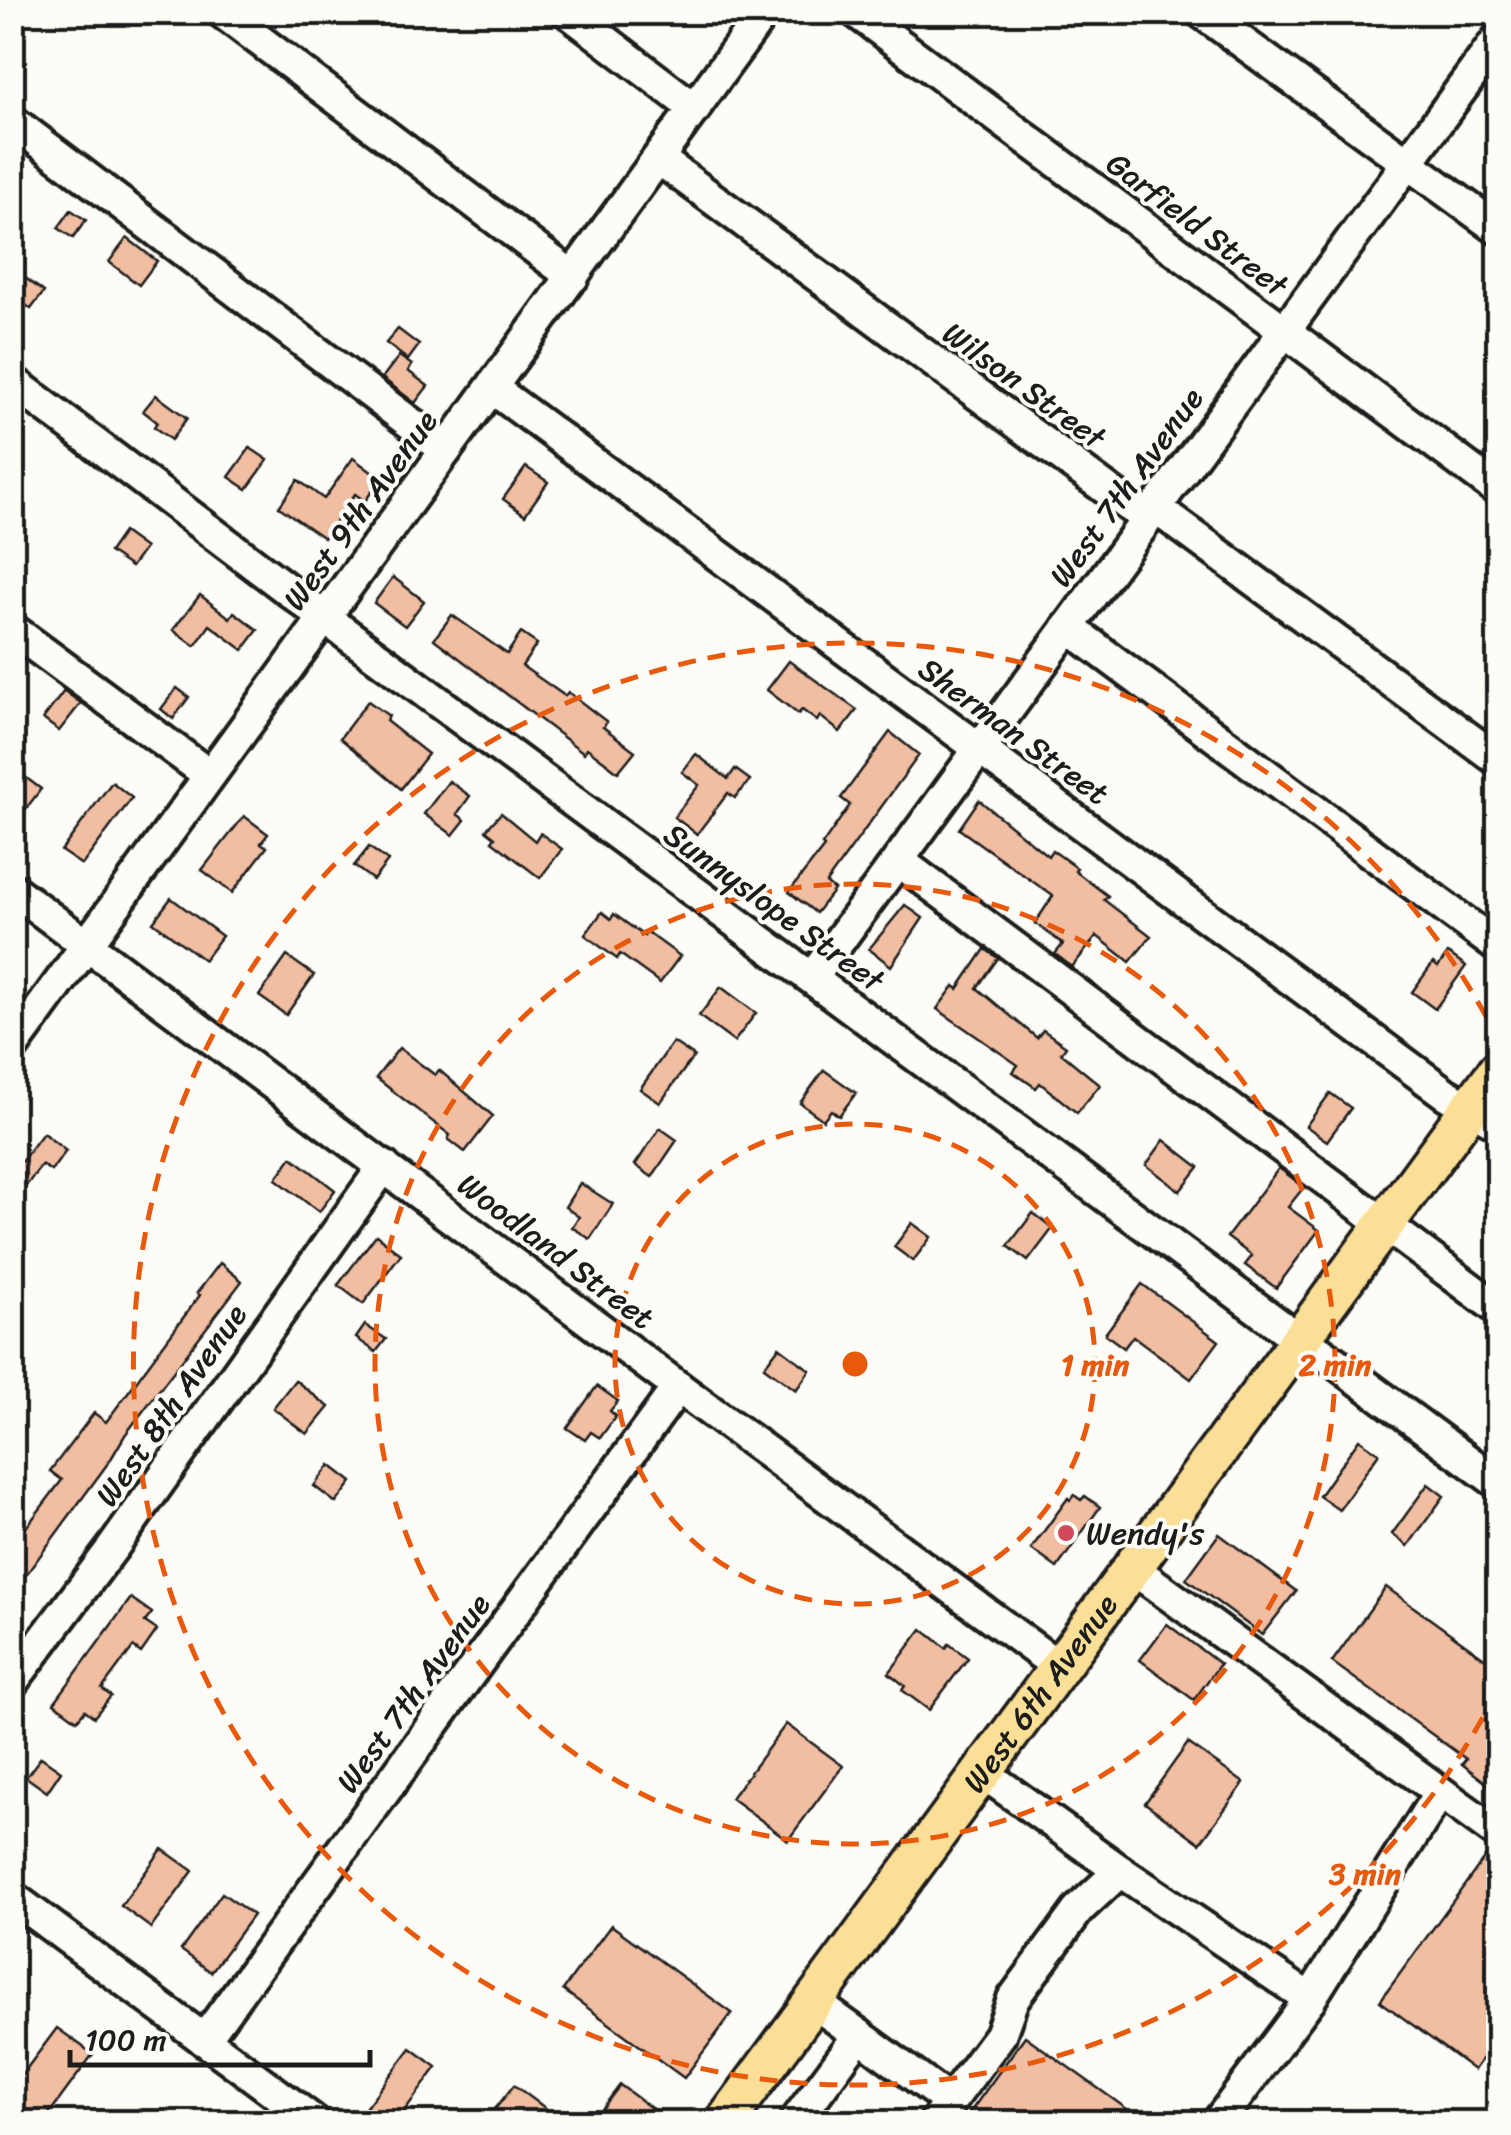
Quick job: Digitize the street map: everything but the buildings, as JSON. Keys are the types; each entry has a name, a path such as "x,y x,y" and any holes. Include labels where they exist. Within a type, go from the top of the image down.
{"main road":[{"name":"West 6th Avenue","path":"724,2122 1384,1226 1485,1116 1498,1070"}],"street":[{"path":"222,12 573,277"},
{"path":"568,12 695,109"},
{"name":"West 9th Avenue","path":"12,1048 764,12"},
{"name":"Garfield Street","path":"856,12 1498,490"},
{"path":"1201,12 1498,229"},
{"name":"West 7th Avenue","path":"812,978 1498,39"},
{"path":"12,120 446,450"},
{"name":"Wilson Street","path":"659,160 1132,508 1164,514 1498,760"},
{"name":"Sunnyslope Street","path":"12,381 1300,1341 1321,1352 1498,1482"},
{"name":"Sherman Street","path":"492,388 1446,1094 1485,1116"},
{"path":"1068,627 1498,947"},
{"path":"12,629 209,775"},
{"path":"898,861 1498,1309"},
{"name":"Woodland Street","path":"12,889 1059,1667"},
{"name":"West 8th Avenue","path":"12,1682 114,1546 384,1166"},
{"name":"West 7th Avenue","path":"204,2040 678,1386"},
{"path":"1132,1568 1498,1834"},
{"path":"982,1772 1310,1999"},
{"path":"1218,2122 1310,1999 1440,1792"},
{"path":"812,2001 859,2035 943,2112 1000,2035 1013,2000 1079,1909 1120,1871"},
{"path":"12,1897 315,2122"},
{"path":"795,2122 859,2035"}],"place":[{"name":"Wendy's","path":"1066,1533"}]}
